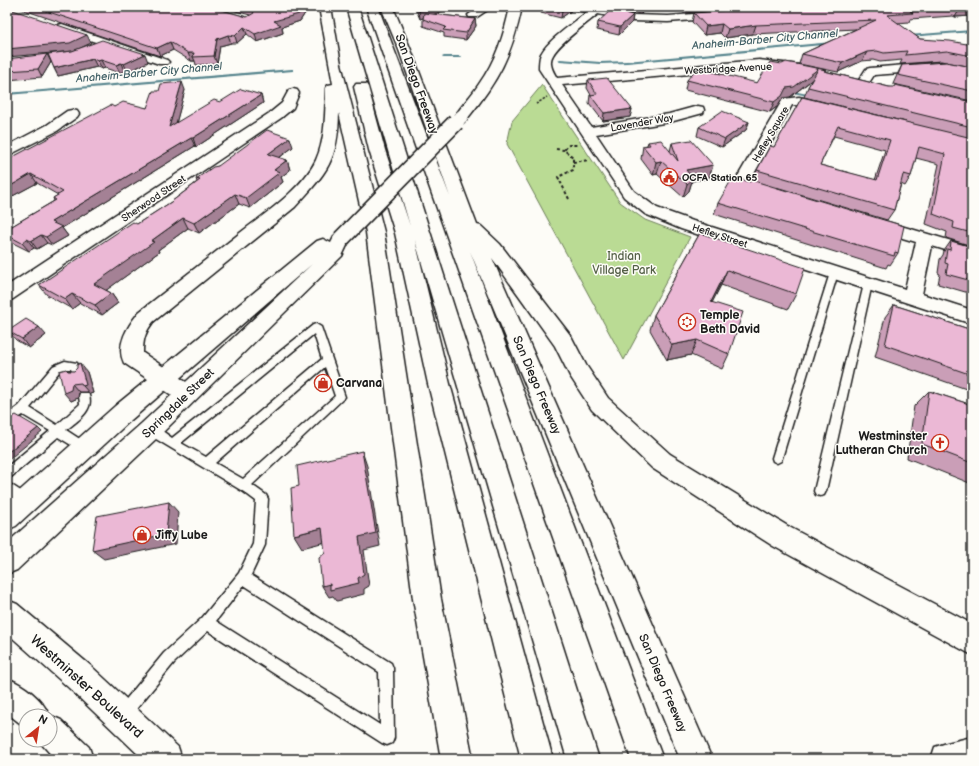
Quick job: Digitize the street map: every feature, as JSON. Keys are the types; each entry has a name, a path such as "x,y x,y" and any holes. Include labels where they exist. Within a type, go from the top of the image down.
{"main road":[{"path":"325,7 334,64 375,232 427,599 457,759"},
{"path":"340,7 377,150 404,233 441,392 537,759"},
{"path":"352,7 583,759"},
{"path":"372,7 647,759"},
{"name":"San Diego Freeway","path":"387,7 405,50 468,224 696,759"},
{"name":"Springdale Street","path":"7,561 150,430 336,252 341,239 462,116 481,93 497,66 505,48 516,7"},
{"path":"188,394 132,357 132,339 137,328 146,317 289,203 316,172 326,155 331,133 334,64"},
{"path":"468,224 494,248 564,342 578,370 600,404 661,461 782,537 972,640"},
{"name":"Springdale Street","path":"7,518 84,448 324,244 341,239"},
{"name":"Westminster Boulevard","path":"7,614 122,715 166,759"},
{"path":"7,693 25,708"},
{"path":"58,739 77,759"},
{"path":"946,759 972,753"}],"street":[{"path":"473,15 487,7"},
{"path":"577,7 598,9 634,18 668,19 728,14"},
{"name":"Hefley Street","path":"598,9 556,44 546,55 545,69 551,89 584,138 629,194 651,211 687,225 972,317"},
{"path":"54,25 163,62"},
{"path":"92,48 106,42"},
{"name":"Westbridge Avenue","path":"551,89 759,64 785,66 808,71"},
{"path":"877,86 859,82 870,72 941,66 972,72"},
{"name":"Sherwood Street","path":"7,296 276,115 288,105 293,94"},
{"name":"Hefley Square","path":"777,194 741,184 788,102 799,101 837,111"},
{"name":"Lavender Way","path":"584,138 698,110"},
{"path":"7,152 52,128 72,114"},
{"path":"865,221 972,253"},
{"path":"912,298 925,239"}],"lane":[{"path":"777,458 834,273"},
{"path":"820,491 868,284"},
{"path":"172,444 316,327 340,397 243,486"},
{"path":"206,464 327,360"},
{"path":"7,421 23,409 56,369 65,365 74,366 78,375"},
{"path":"7,474 26,451 58,431 80,412 85,405 84,396"},
{"path":"23,409 84,448"},
{"path":"122,715 169,658 207,623 243,577 259,545 262,499 150,430"},
{"path":"7,487 26,501"},
{"path":"207,623 387,738 386,668 243,577"}],"path":[{"path":"536,104 551,89"},
{"path":"564,150 569,145 584,138"},
{"path":"556,148 564,150 573,157 573,170 558,178 569,199"},
{"path":"573,162 592,159"}],"green space":[{"name":"Indian Village Park","path":"542,85 620,202 645,220 690,237 624,360 507,144 512,121"}],"building":[{"path":"34,7 211,7 247,17 254,13 252,9 245,7 303,7 299,14 274,21 281,25 255,34 244,27 235,36 228,35 217,39 214,56 193,57 194,53 188,53 170,42 157,48"},
{"path":"417,7 431,7 419,11"},
{"path":"546,7 566,7 562,11"},
{"path":"768,7 958,7 910,11 913,13 887,15 920,39 950,41 972,45 972,56 947,51 905,55 907,51 884,53 877,51 867,52 842,63 802,54 876,20 756,25 728,29 722,24 706,26 694,13"},
{"path":"958,7 972,7 972,8 960,9"},
{"path":"7,8 87,35 70,43 7,49"},
{"path":"611,10 633,15 620,27 598,22"},
{"path":"424,13 475,19 466,33 443,30 446,27 423,19"},
{"path":"102,40 145,54 124,64 121,63 116,65 93,59 54,68 48,54 72,51"},
{"path":"47,54 38,69 7,71 7,59"},
{"path":"770,62 782,64 786,62 826,70 824,71 889,87 894,87 895,85 972,102 972,127 808,87 818,69 794,87 786,88 782,96 774,102 687,80 697,68 757,83"},
{"path":"946,62 972,67 972,91 898,75 902,65"},
{"path":"607,78 632,109 604,113 590,95 597,94 588,80"},
{"path":"182,82 169,127 214,100 220,102 241,89 261,95 193,138 51,222 62,227 46,237 41,235 31,241 27,239 22,243 7,235 9,234 7,233 7,229 56,200 53,198 63,192 31,174 7,188 7,160 111,105 114,107 123,102 147,108 153,91 159,91 161,84"},
{"path":"802,97 972,138 972,233 953,228 954,222 933,214 945,154 919,147 911,176 903,175 894,210 757,170 770,146 774,147","holes":["838,126 890,140 877,180 820,165"]},
{"path":"722,111 749,122 725,139 699,127"},
{"path":"267,130 290,138 268,154 287,160 274,170 280,172 246,198 235,194 194,223 183,218 151,241 154,242 94,284 111,293 95,305 72,294 65,299 39,285 133,222 137,224 171,202 200,180 196,179 213,167 218,166"},
{"path":"661,140 678,161 672,143 691,140 713,165 686,170 693,179 687,184 661,161 656,162 643,146 650,145 648,142"},
{"path":"733,177 750,182 751,180 904,226 898,253 895,252 894,256 718,203"},
{"path":"700,233 805,268 796,294 727,270 711,302 743,312 729,354 697,340 672,345 654,315"},
{"path":"951,241 972,247 972,281 946,274 948,264 945,263 947,249 950,250"},
{"path":"894,305 972,330 972,375 885,345"},
{"path":"26,319 39,327 22,339 8,331"},
{"path":"80,363 86,385 83,386 81,383 72,384 71,390 64,393 59,371 66,369 68,371 74,371"},
{"path":"929,391 972,405 972,463 922,444"},
{"path":"16,415 38,428 7,453 7,420"},
{"path":"362,451 376,533 359,537 364,574 358,578 359,583 330,590 330,584 322,586 319,558 325,553 322,528 294,535 291,488 299,486 297,466"},
{"path":"169,502 166,534 92,550 97,516"}],"waterway":[{"name":"Anaheim-Barber City Channel","path":"909,36 972,31"},
{"name":"Anaheim-Barber City Channel","path":"560,60 600,63 627,62 832,43"},
{"path":"444,57 460,57"},
{"name":"Anaheim-Barber City Channel","path":"7,94 292,70"},
{"path":"789,91 812,96"}],"place":[{"name":"OCFA Station 65","path":"669,177"},
{"name":"Temple Beth David","path":"687,322"},
{"name":"Carvana","path":"323,383"},
{"name":"Westminster Lutheran Church","path":"940,443"},
{"name":"Jiffy Lube","path":"142,535"}]}
